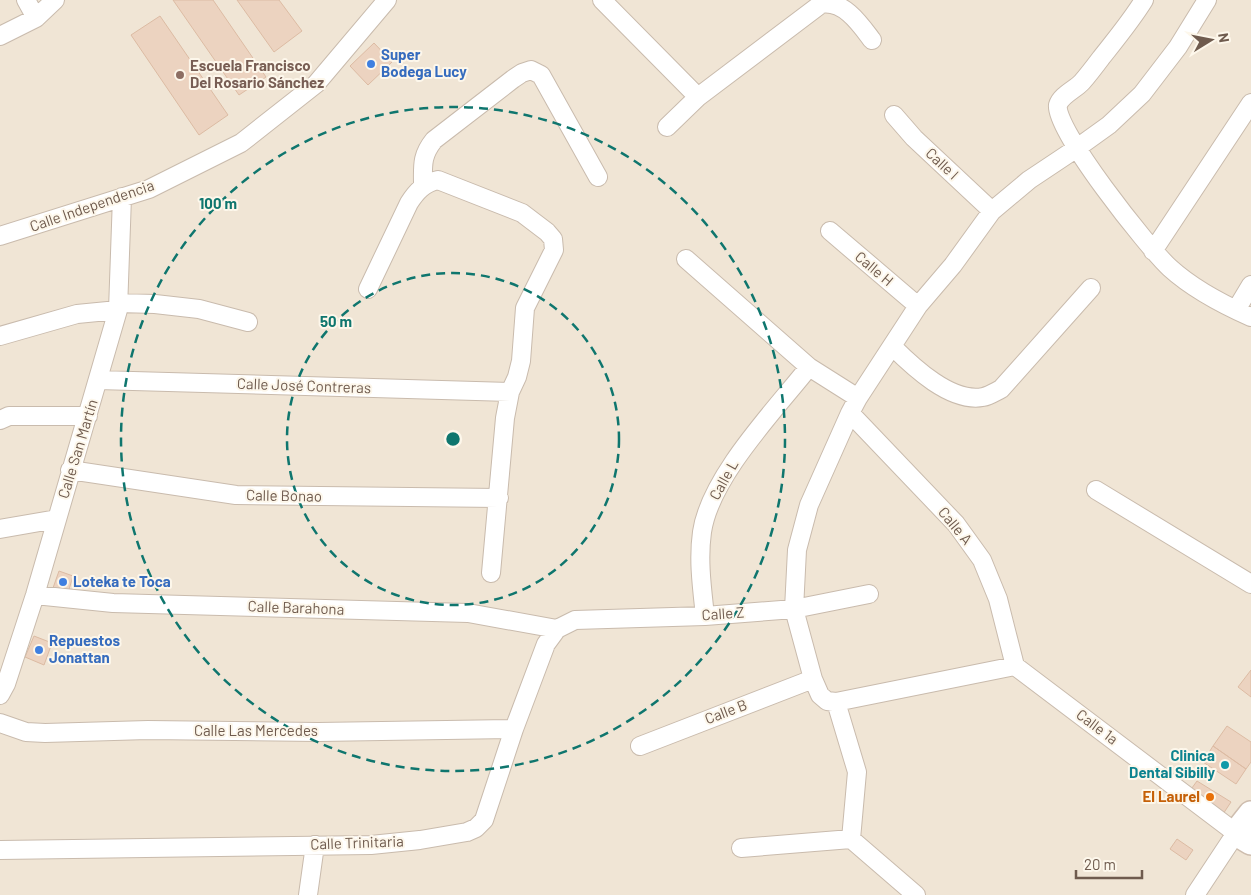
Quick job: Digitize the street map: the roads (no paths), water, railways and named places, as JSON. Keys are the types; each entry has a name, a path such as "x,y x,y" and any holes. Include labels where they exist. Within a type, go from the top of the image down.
{"main road":[{"path":"1244,838 1251,814"}],"street":[{"path":"26,0 36,18"},
{"path":"0,36 36,18 55,0"},
{"name":"Calle Independencia","path":"0,236 150,189 241,142 316,84 386,0"},
{"path":"602,0 698,97"},
{"path":"1144,0 1132,20 1082,82 1060,101 1057,108 1061,120 1077,148 1112,199 1171,269 1217,301 1243,314 1251,285"},
{"path":"1015,666 836,702 827,702 820,696 813,679 794,609 797,550 809,505 854,406 918,306 953,265 992,211 1029,180 1109,125 1142,94 1178,47 1207,0"},
{"path":"667,126 698,97 821,4 829,2 838,4 850,14 872,40"},
{"path":"423,186 423,164 426,150 434,140 518,76 531,70 541,75 598,177"},
{"path":"1154,251 1251,103"},
{"name":"Calle I","path":"894,115 914,138 992,211"},
{"path":"368,289 413,196 423,186 438,180 522,213 547,232 553,239 554,250 525,308 521,361 517,377 510,392 505,418 491,573"},
{"name":"Calle San Martín","path":"0,695 6,684 35,595 70,470 88,416 118,306 122,197"},
{"name":"Calle H","path":"830,231 918,306"},
{"name":"Calle A","path":"686,259 854,406 956,524 982,560 998,599 1015,666"},
{"path":"892,346 911,365 940,385 963,397 984,397 1001,389 1091,288"},
{"path":"0,336 77,314 118,306 155,304 199,309 248,322"},
{"name":"Calle L","path":"705,616 700,564 702,530 713,496 735,458 810,367"},
{"name":"Calle José Contreras","path":"98,380 510,392"},
{"path":"0,420 9,416 88,416"},
{"name":"Calle Bonao","path":"70,470 236,495 499,498"},
{"path":"1096,490 1251,584"},
{"path":"0,528 57,519"},
{"name":"Calle Z","path":"557,629 575,620 705,616 794,609 869,594"},
{"name":"Calle Barahona","path":"35,595 113,603 468,614 557,629"},
{"name":"Calle Trinitaria","path":"0,850 371,845 420,840 467,832 476,828 484,820 514,729 546,644 557,629"},
{"name":"Calle 1a","path":"1015,666 1244,838"},
{"name":"Calle B","path":"640,746 813,679"},
{"path":"836,702 857,772 851,839"},
{"name":"Calle Las Mercedes","path":"0,723 26,732 46,733 148,730 318,732 514,729"},
{"path":"1195,895 1244,838"},
{"path":"741,848 851,839 916,895"},
{"path":"308,895 315,845"}],"place":[{"name":"Super Bodega Lucy","path":"371,64"},
{"name":"Escuela Francisco Del Rosario Sánchez","path":"180,75"},
{"name":"Loteka te Toca","path":"63,582"},
{"name":"Repuestos Jonattan","path":"39,650"},
{"name":"Clinica Dental Sibilly","path":"1225,765"},
{"name":"El Laurel","path":"1210,797"}]}
